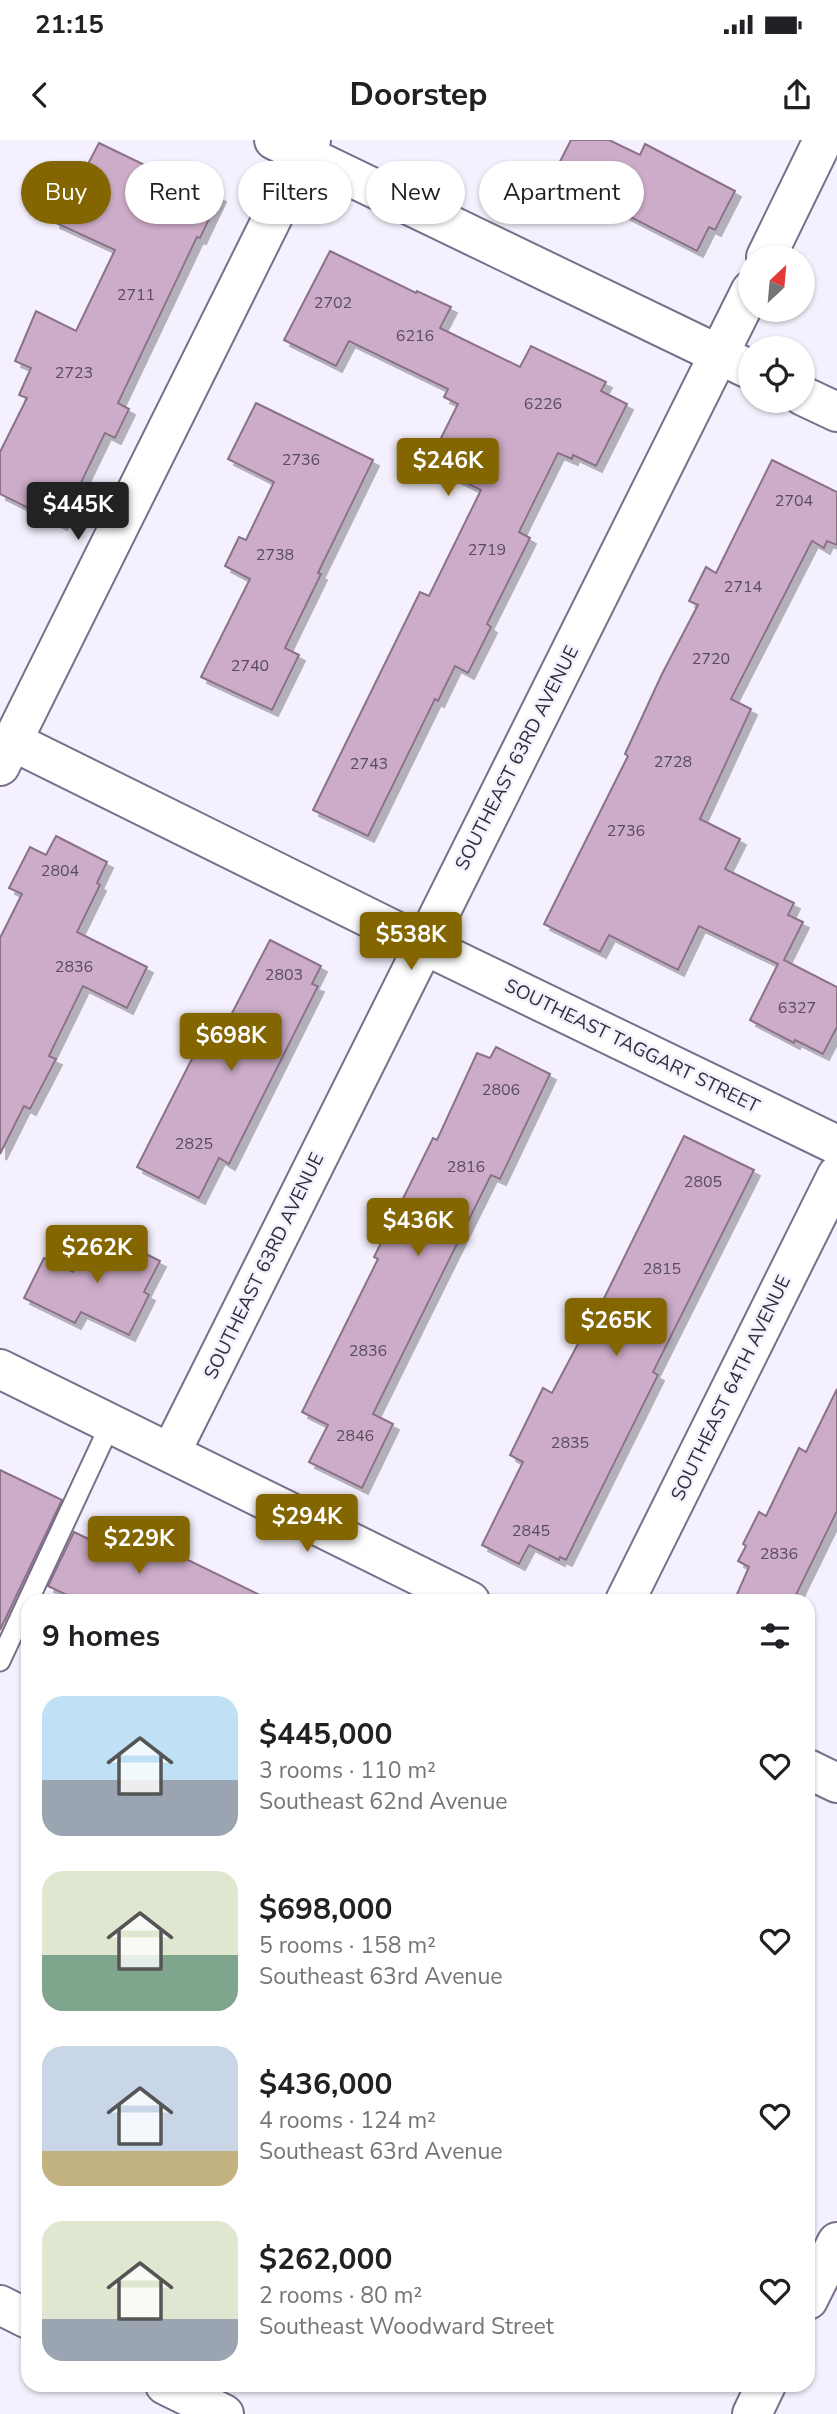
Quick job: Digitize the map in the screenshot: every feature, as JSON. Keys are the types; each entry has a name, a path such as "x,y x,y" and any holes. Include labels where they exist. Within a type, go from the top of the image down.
{"street":[{"path":"772,245 823,140"},
{"path":"6,753 296,145 735,362"},
{"name":"SOUTHEAST 63RD AVENUE","path":"171,1452 424,945 735,362 744,322"},
{"path":"815,402 837,412"},
{"name":"SOUTHEAST TAGGART STREET","path":"6,753 424,945 837,1145"},
{"name":"SOUTHEAST 64TH AVENUE","path":"628,1594 837,1175"},
{"path":"0,1369 171,1452 422,1591"},
{"path":"815,1772 837,1783"},
{"path":"815,2286 837,2242"},
{"path":"0,2305 21,2316"},
{"path":"179,2392 223,2414"},
{"path":"752,2414 763,2392"}],"lane":[{"path":"31,1594 111,1423"},
{"path":"0,1661 21,1616"}],"building":[{"path":"571,140 609,140 640,155 645,144 735,191 715,230 709,227 697,251 644,224 644,161 560,161"},
{"path":"99,143 136,161 125,161 125,224 207,224 200,238 197,237 118,403 129,409 115,438 105,433 61,524 0,494 0,452 27,398 19,395 31,368 15,361 36,311 76,331 115,250 58,224 111,224 111,161 90,161"},
{"path":"330,251 451,307 440,328 520,367 531,346 606,382 601,391 627,404 596,466 573,455 572,459 558,453 519,532 530,538 487,624 491,627 468,673 455,666 438,701 435,699 368,836 313,810 420,592 429,596 481,490 428,464 458,404 444,397 448,389 349,341 336,366 284,340"},
{"path":"256,403 373,460 285,648 299,655 272,710 201,677 250,579 225,566 239,537 246,540 274,482 228,459"},
{"path":"772,460 837,492 837,545 827,541 824,548 812,541 731,699 751,709 700,819 740,839 725,869 794,903 788,915 803,922 784,960 837,987 837,1027 823,1054 795,1040 794,1043 750,1020 778,964 699,926 678,970 609,935 600,952 544,924 628,756 625,754 662,674 698,605 689,601 706,567 716,573"},
{"path":"56,836 107,862 97,883 100,885 77,932 147,967 127,1008 83,986 49,1056 56,1059 30,1109 24,1106 0,1154 0,938 22,894 9,888 30,847 46,855"},
{"path":"270,940 321,966 312,984 318,986 229,1164 219,1158 199,1198 137,1167 205,1033 218,1040"},
{"path":"496,1047 550,1074 500,1179 491,1175 373,1414 393,1424 362,1488 309,1462 328,1425 302,1412 378,1259 374,1257 433,1138 437,1140 477,1053 490,1058"},
{"path":"684,1136 754,1170 653,1372 658,1375 566,1560 560,1557 559,1560 529,1545 519,1564 482,1545 523,1462 510,1455 543,1388 552,1393 580,1340 583,1341"},
{"path":"112,1237 160,1261 144,1292 149,1295 129,1335 81,1312 75,1323 24,1298 44,1258 73,1272 87,1242 105,1251"},
{"path":"837,1389 837,1511 796,1594 737,1594 749,1567 738,1561 746,1546 743,1544 759,1512 766,1516 799,1448 806,1452"},
{"path":"0,1470 62,1500 0,1630"},
{"path":"74,1532 132,1560 143,1538 258,1594 65,1594 48,1586"}]}
